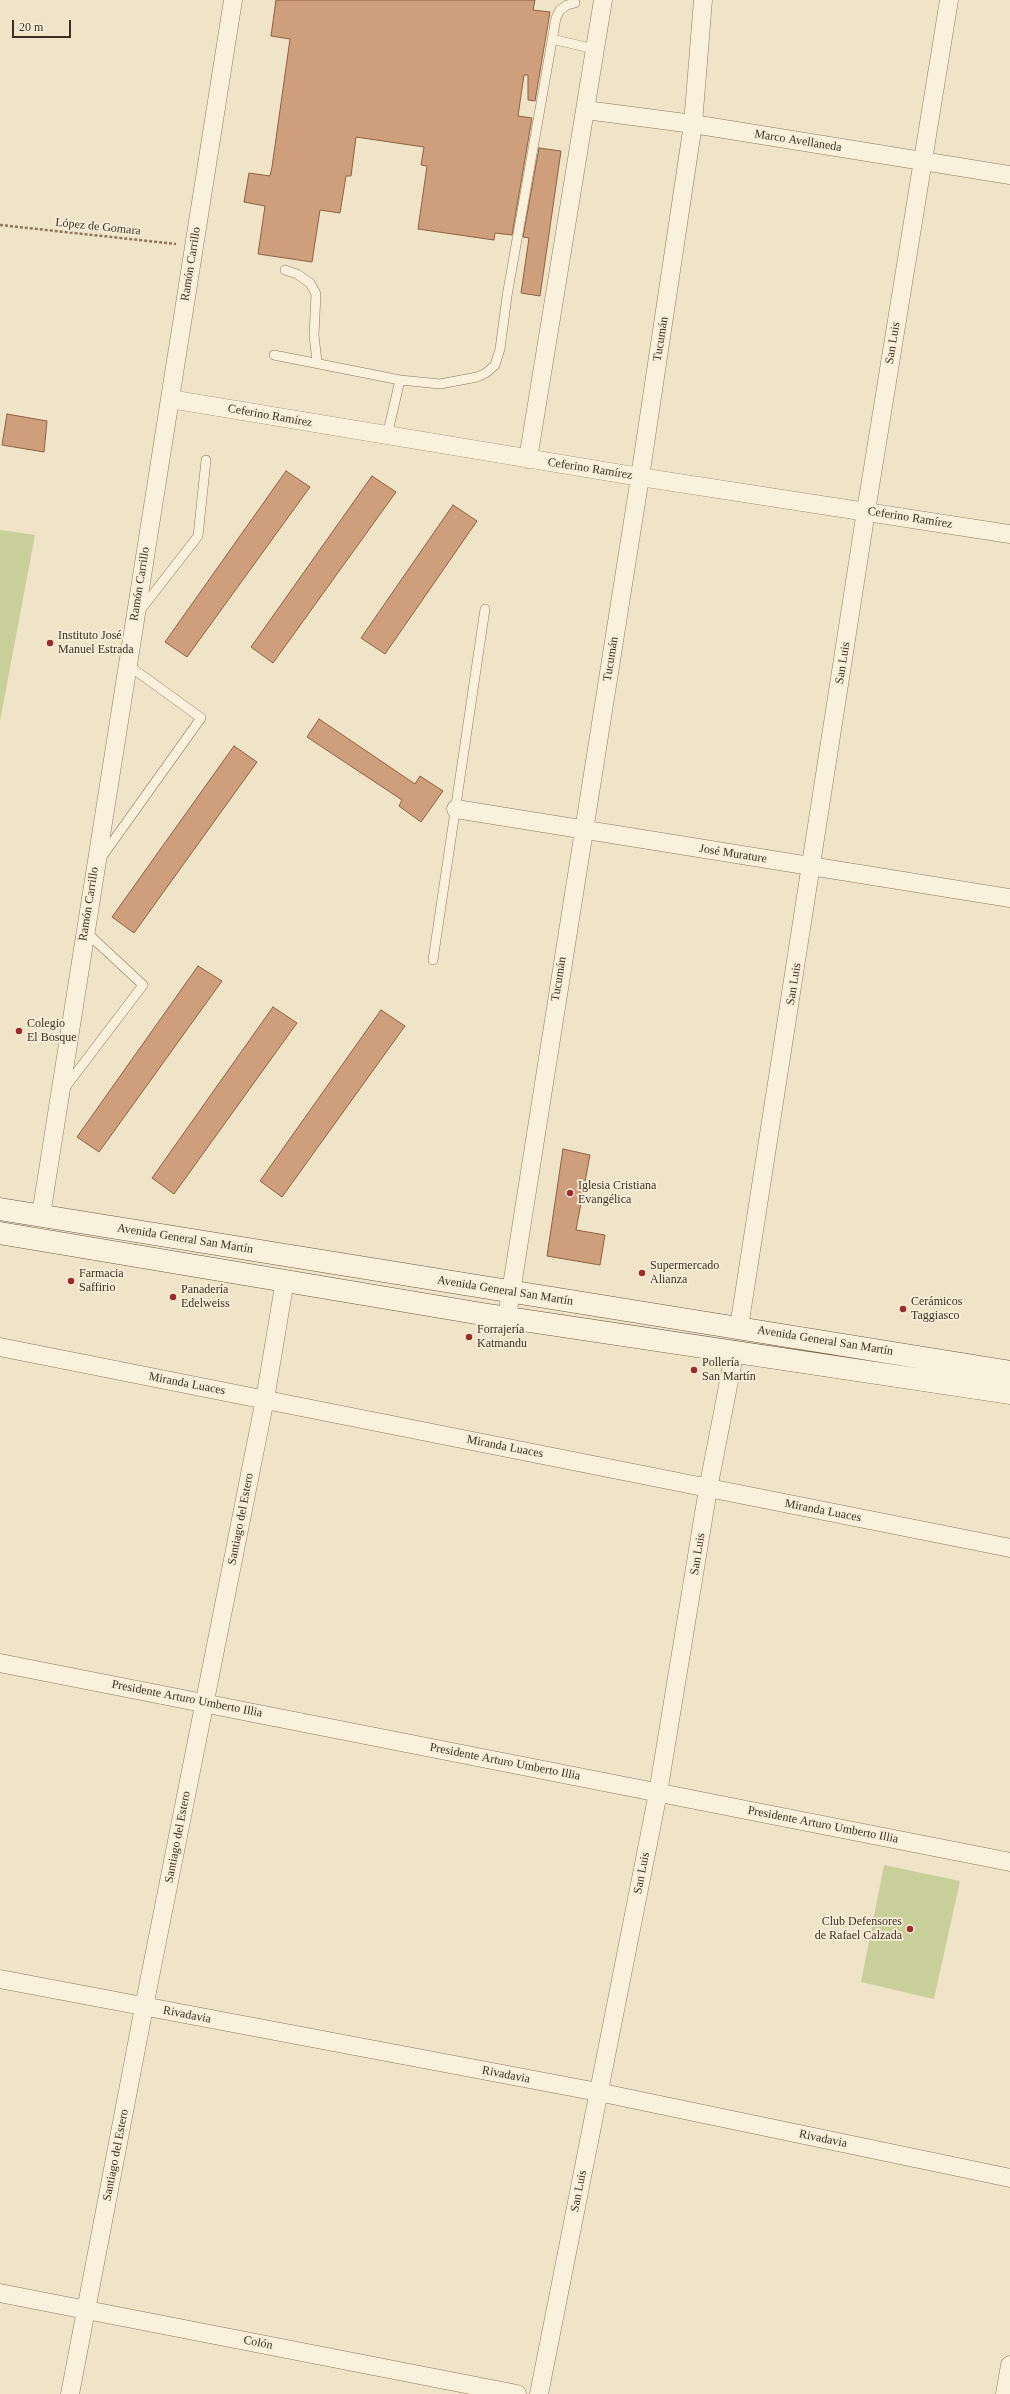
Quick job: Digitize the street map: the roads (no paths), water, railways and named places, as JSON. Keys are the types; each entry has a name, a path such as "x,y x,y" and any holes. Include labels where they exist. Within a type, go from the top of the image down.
{"main road":[{"name":"Avenida General San Martín","path":"0,1209 739,1327 1010,1372"},
{"name":"Avenida General San Martín","path":"0,1233 507,1317 734,1350 1010,1393"}],"street":[{"name":"Ramón Carrillo","path":"41,1215 233,0"},
{"path":"528,459 603,0"},
{"name":"Tucumán","path":"507,1317 640,478 693,124 703,0"},
{"name":"San Luis","path":"739,1327 812,867 866,511 949,0"},
{"name":"Marco Avellaneda","path":"586,110 693,124 1010,175"},
{"name":"Ceferino Ramírez","path":"170,399 640,478 1010,534"},
{"name":"José Murature","path":"456,809 583,831 1010,898"},
{"name":"Santiago del Estero","path":"70,2394 144,2007 265,1398 285,1280"},
{"name":"Miranda Luaces","path":"0,1347 265,1398 708,1489 1010,1548"},
{"name":"San Luis","path":"540,2394 598,2092 658,1793 708,1489 734,1350"},
{"name":"Presidente Arturo Umberto Illia","path":"0,1663 205,1702 1010,1862"},
{"name":"Rivadavia","path":"0,1979 598,2092 1010,2178"},
{"name":"Colón","path":"0,2293 517,2394"},
{"path":"1005,2394 1010,2365"}],"lane":[{"path":"274,355 317,362 400,380 440,384 460,381 486,373 494,365 500,349 507,296 556,18 560,10 567,5 575,3"},
{"path":"552,39 594,49"},
{"path":"285,270 297,274 310,283 316,294 314,335 317,362"},
{"path":"387,436 400,380"},
{"path":"135,618 198,536 206,460"},
{"path":"433,960 485,609"},
{"path":"95,867 201,718 128,665"},
{"path":"60,1095 143,985 85,930"}],"place":[{"name":"Instituto José Manuel Estrada","path":"50,643"},
{"name":"Colegio El Bosque","path":"19,1031"},
{"name":"Iglesia Cristiana Evangélica","path":"570,1193"},
{"name":"Supermercado Alianza","path":"642,1273"},
{"name":"Farmacia Saffirio","path":"71,1281"},
{"name":"Panadería Edelweiss","path":"173,1297"},
{"name":"Cerámicos Taggiasco","path":"903,1309"},
{"name":"Forrajería Katmandu","path":"469,1337"},
{"name":"Pollería San Martín","path":"694,1370"},
{"name":"Club Defensores de Rafael Calzada","path":"910,1929"}]}
